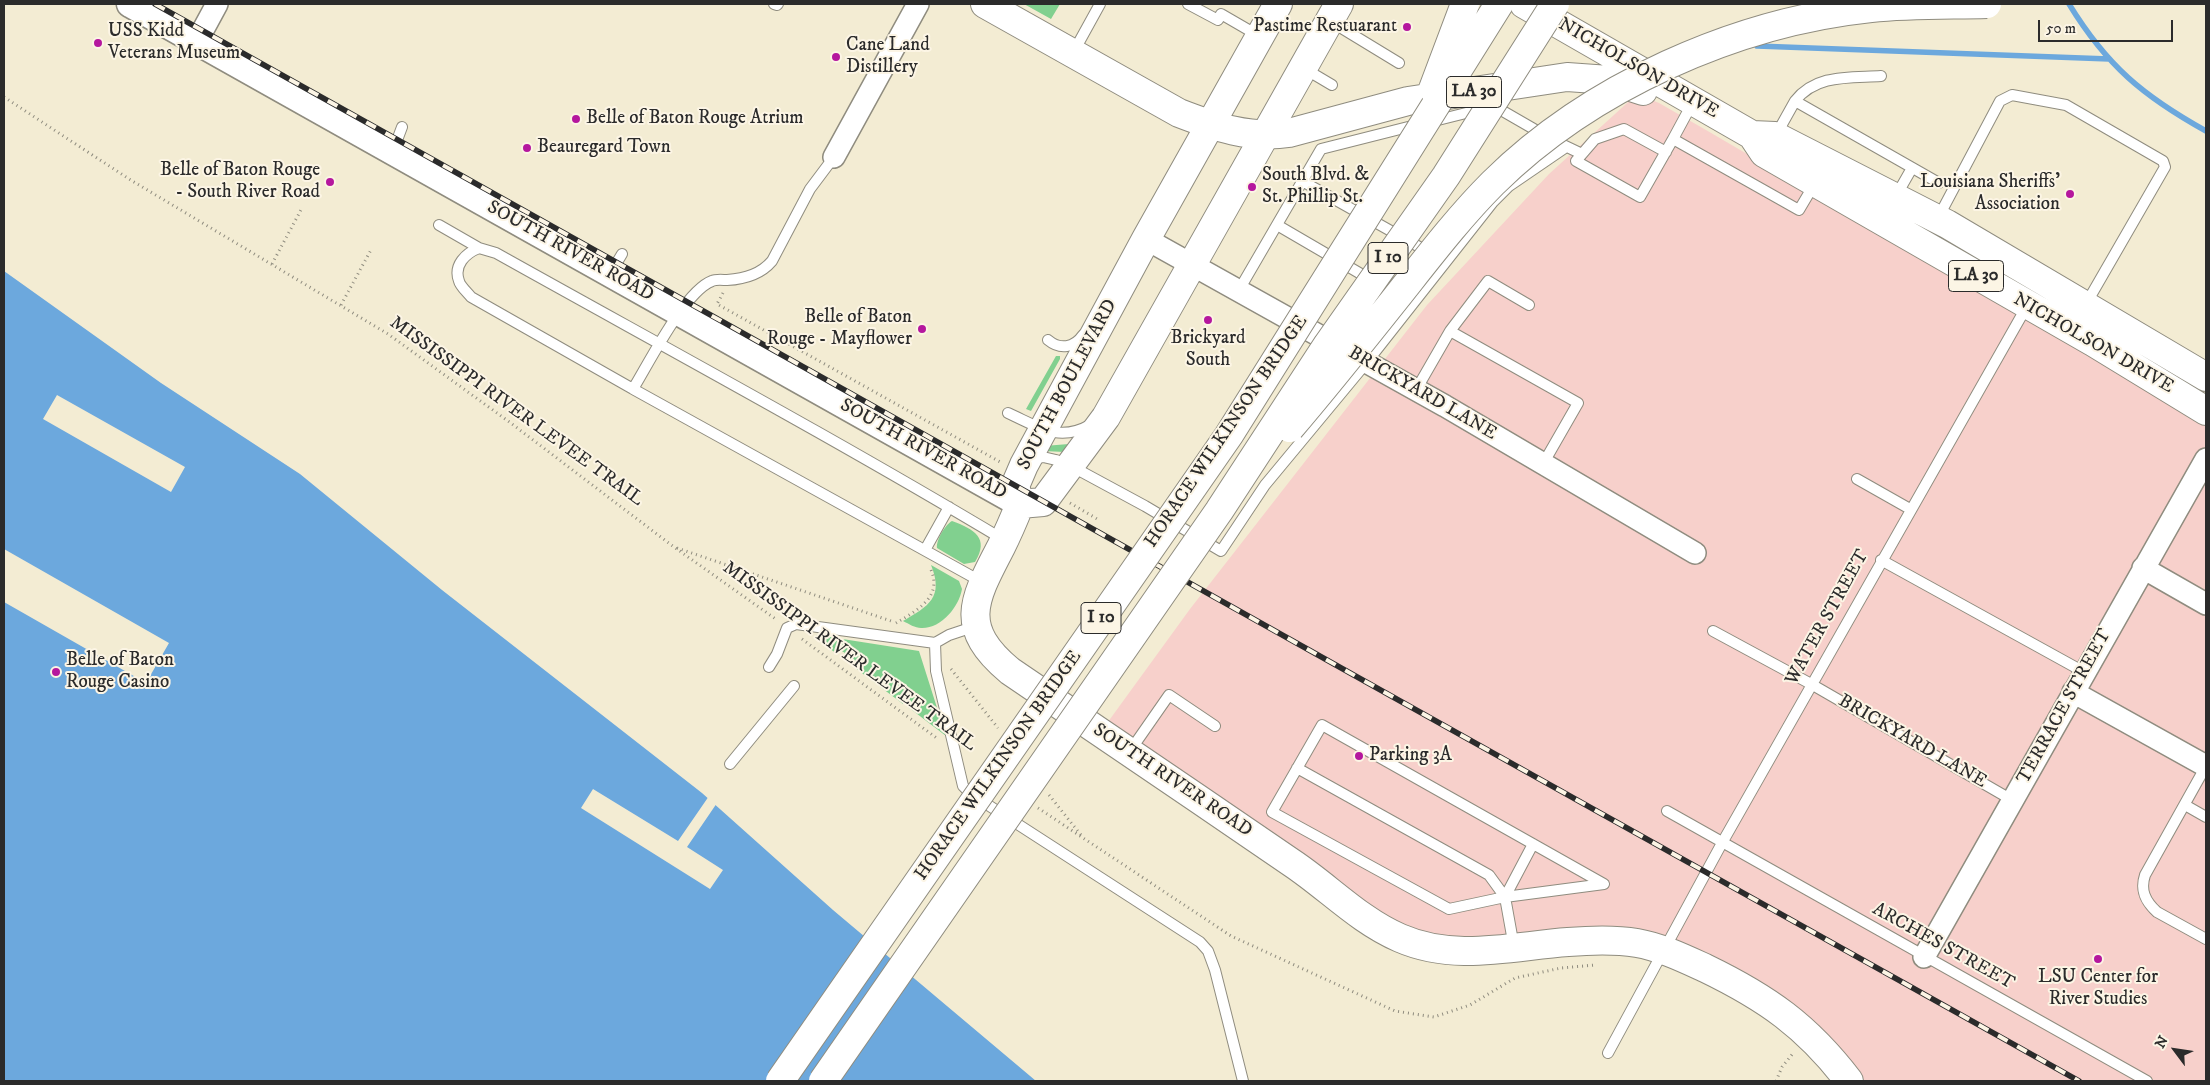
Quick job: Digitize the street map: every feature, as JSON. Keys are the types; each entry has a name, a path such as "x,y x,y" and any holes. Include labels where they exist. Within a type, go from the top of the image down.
{"main road":[{"path":"985,4 1179,113 1211,125 1244,134 1265,135"},
{"name":"SOUTH BOULEVARD","path":"1278,4 1146,239 1023,467 1015,486 1020,504 1043,502 1071,466 1109,411 1334,12"},
{"path":"1410,147 1465,4"},
{"name":"I 10","path":"1410,147 1499,4"},
{"name":"NICHOLSON DRIVE","path":"1524,4 1689,99 1896,197 1937,219 2086,304 2206,377"},
{"name":"I 10","path":"1219,511 1328,344 1446,176 1555,4"},
{"path":"1219,511 1337,373 1443,239 1478,199 1516,162 1576,116 1648,74 1680,60 1748,35 1788,24 1870,8 1987,4"},
{"name":"LA 30","path":"1265,135 1296,132 1408,101 1567,77 1609,80 1664,99 1689,99"},
{"name":"NICHOLSON DRIVE","path":"1764,135 1764,153 2093,342 2206,411"},
{"name":"HORACE WILKINSON BRIDGE","path":"780,1081 1229,435 1410,147"},
{"name":"SOUTH RIVER ROAD","path":"1020,504 977,600 977,626 982,643 996,660 1298,867 1383,930 1415,944 1447,951 1482,951 1568,942 1610,940 1637,943 1664,951 1729,980 1768,1002 1813,1039 1849,1081"},
{"name":"HORACE WILKINSON BRIDGE","path":"823,1081 1219,511"}],"street":[{"name":"SOUTH RIVER ROAD","path":"130,4 392,152 616,264 680,313 1020,504"},
{"path":"197,41 217,4"},
{"path":"834,157 918,4"},
{"name":"BRICKYARD LANE","path":"1146,239 1416,390 1695,553"},
{"name":"TERRACE STREET","path":"1924,957 2206,458"},
{"path":"2143,568 2206,604"},
{"path":"2073,692 2206,766"}],"lane":[{"path":"774,4 778,4"},
{"path":"1073,53 1100,4"},
{"path":"1188,4 1218,20 1221,14 1259,37"},
{"path":"1334,12 1399,63"},
{"path":"1302,68 1332,85"},
{"path":"1764,135 1807,88 1824,80 1880,76"},
{"path":"1937,219 2000,101 2012,95 2066,105 2163,161 2165,167 2086,304"},
{"path":"1666,152 1624,129 1595,139 1576,160 1640,197 1666,152 1673,139 1689,99"},
{"path":"1795,101 1938,183"},
{"path":"1239,290 1321,149 1494,106 1566,147 1582,154"},
{"path":"392,152 402,127"},
{"path":"1673,139 1798,210 1815,182"},
{"path":"1023,467 1043,457 1071,466 1145,506 1221,551 1265,485 1413,305 1493,202 1509,186 1566,147"},
{"path":"633,389 691,296 712,280 730,280 764,270 772,261 810,190 834,157"},
{"path":"1896,197 1912,168"},
{"path":"1302,181 1446,262"},
{"path":"439,225 479,248 496,253 660,344 1004,540"},
{"path":"1276,226 1413,305"},
{"path":"1048,340 1056,347 1063,347 1079,341 1127,258 1146,239"},
{"path":"479,248 466,253 458,267 459,282 471,297 983,583"},
{"path":"1416,390 1450,331 1488,281 1529,305"},
{"name":"WATER STREET","path":"1608,1053 1722,842 1910,508 2028,305"},
{"path":"1450,331 1578,403 1543,464"},
{"path":"1008,413 1044,430 1059,434 1081,430 1109,411"},
{"path":"1857,479 1910,508"},
{"path":"923,549 949,507"},
{"path":"1881,560 2084,672"},
{"path":"769,667 777,654 787,628 796,624 935,643 949,635 977,626"},
{"name":"BRICKYARD LANE","path":"1713,630 2012,800"},
{"path":"935,643 936,671 963,786 971,794 1200,942 1208,951 1216,970 1243,1081"},
{"path":"730,764 794,686"},
{"path":"1129,752 1169,695 1215,726"},
{"path":"1322,725 1534,844 1604,884 1505,897 1449,909 1272,812 1322,725"},
{"path":"2206,766 2145,875 2142,890 2150,905 2157,912 2206,939"},
{"path":"1297,768 1489,875 1505,897 1514,948"},
{"path":"2185,805 2206,817"},
{"name":"ARCHES STREET","path":"1667,810 1924,957 2147,1081"},
{"path":"1505,897 1534,844"}],"path":[{"name":"MISSISSIPPI RIVER LEVEE TRAIL","path":"4,97 130,179 388,334 956,754"},
{"path":"272,264 302,208"},
{"path":"341,305 372,248"},
{"path":"730,280 717,304 1023,467"},
{"path":"1051,492 1099,520"},
{"name":"MISSISSIPPI RIVER LEVEE TRAIL","path":"674,547 901,625"},
{"path":"896,623 923,605 933,592 934,577 923,549"},
{"name":"MISSISSIPPI RIVER LEVEE TRAIL","path":"935,643 948,666 1004,736"},
{"path":"1044,788 1083,838"},
{"path":"1036,806 1239,940 1400,1012 1434,1017 1470,1004 1515,978 1561,968 1598,964"},
{"path":"1776,1081 1782,1067 1795,1048"}],"shaded area":[{"path":"1637,94 1659,103 1706,130 2093,356 2206,426 2206,1081 1858,1081 1704,959 1456,941 1395,924 1105,726 1190,609 1427,305 1549,174"}],"green space":[{"path":"1024,4 1060,4 1051,19"},
{"path":"1056,356 1060,356 1060,359 1031,411 1026,409"},
{"path":"1069,444 1065,452 1043,451 1044,446"},
{"path":"952,521 967,527 977,535 981,547 975,562 964,564 937,548 942,533"},
{"path":"931,565 959,581 962,589 957,603 948,616 935,625 919,628 903,621 927,605 935,593 935,576"},
{"path":"817,635 919,651 946,736 908,707 910,703 905,700 903,704 842,658 845,653 840,650 837,654 814,637"}],"water":[{"path":"4,271 161,383 300,474 442,590 702,793 833,910 1036,1081 4,1081"}],"pier":[{"path":"57,395 185,467 171,492 43,419"},
{"path":"4,549 169,643 146,683 4,602"},
{"path":"593,789 678,841 709,796 717,803 687,847 723,870 710,889 581,808"}],"waterway":[{"path":"2069,4 2098,45 2128,78 2163,105 2206,131"},
{"path":"1757,46 2109,59"}],"railway":[{"path":"155,4 2079,1081"}],"place":[{"name":"Pastime Restuarant","path":"1407,27"},
{"name":"USS Kidd Veterans Museum","path":"98,43"},
{"name":"Cane Land Distillery","path":"836,57"},
{"name":"Belle of Baton Rouge Atrium","path":"576,119"},
{"name":"Beauregard Town","path":"527,148"},
{"name":"Belle of Baton Rouge - South River Road","path":"330,182"},
{"name":"South Blvd. & St. Phillip St.","path":"1252,187"},
{"name":"Louisiana Sheriffs' Association","path":"2070,194"},
{"name":"Brickyard South","path":"1208,320"},
{"name":"Belle of Baton Rouge - Mayflower","path":"922,329"},
{"name":"Belle of Baton Rouge Casino","path":"56,672"},
{"name":"Parking 3A","path":"1359,756"},
{"name":"LSU Center for River Studies","path":"2098,959"}]}
